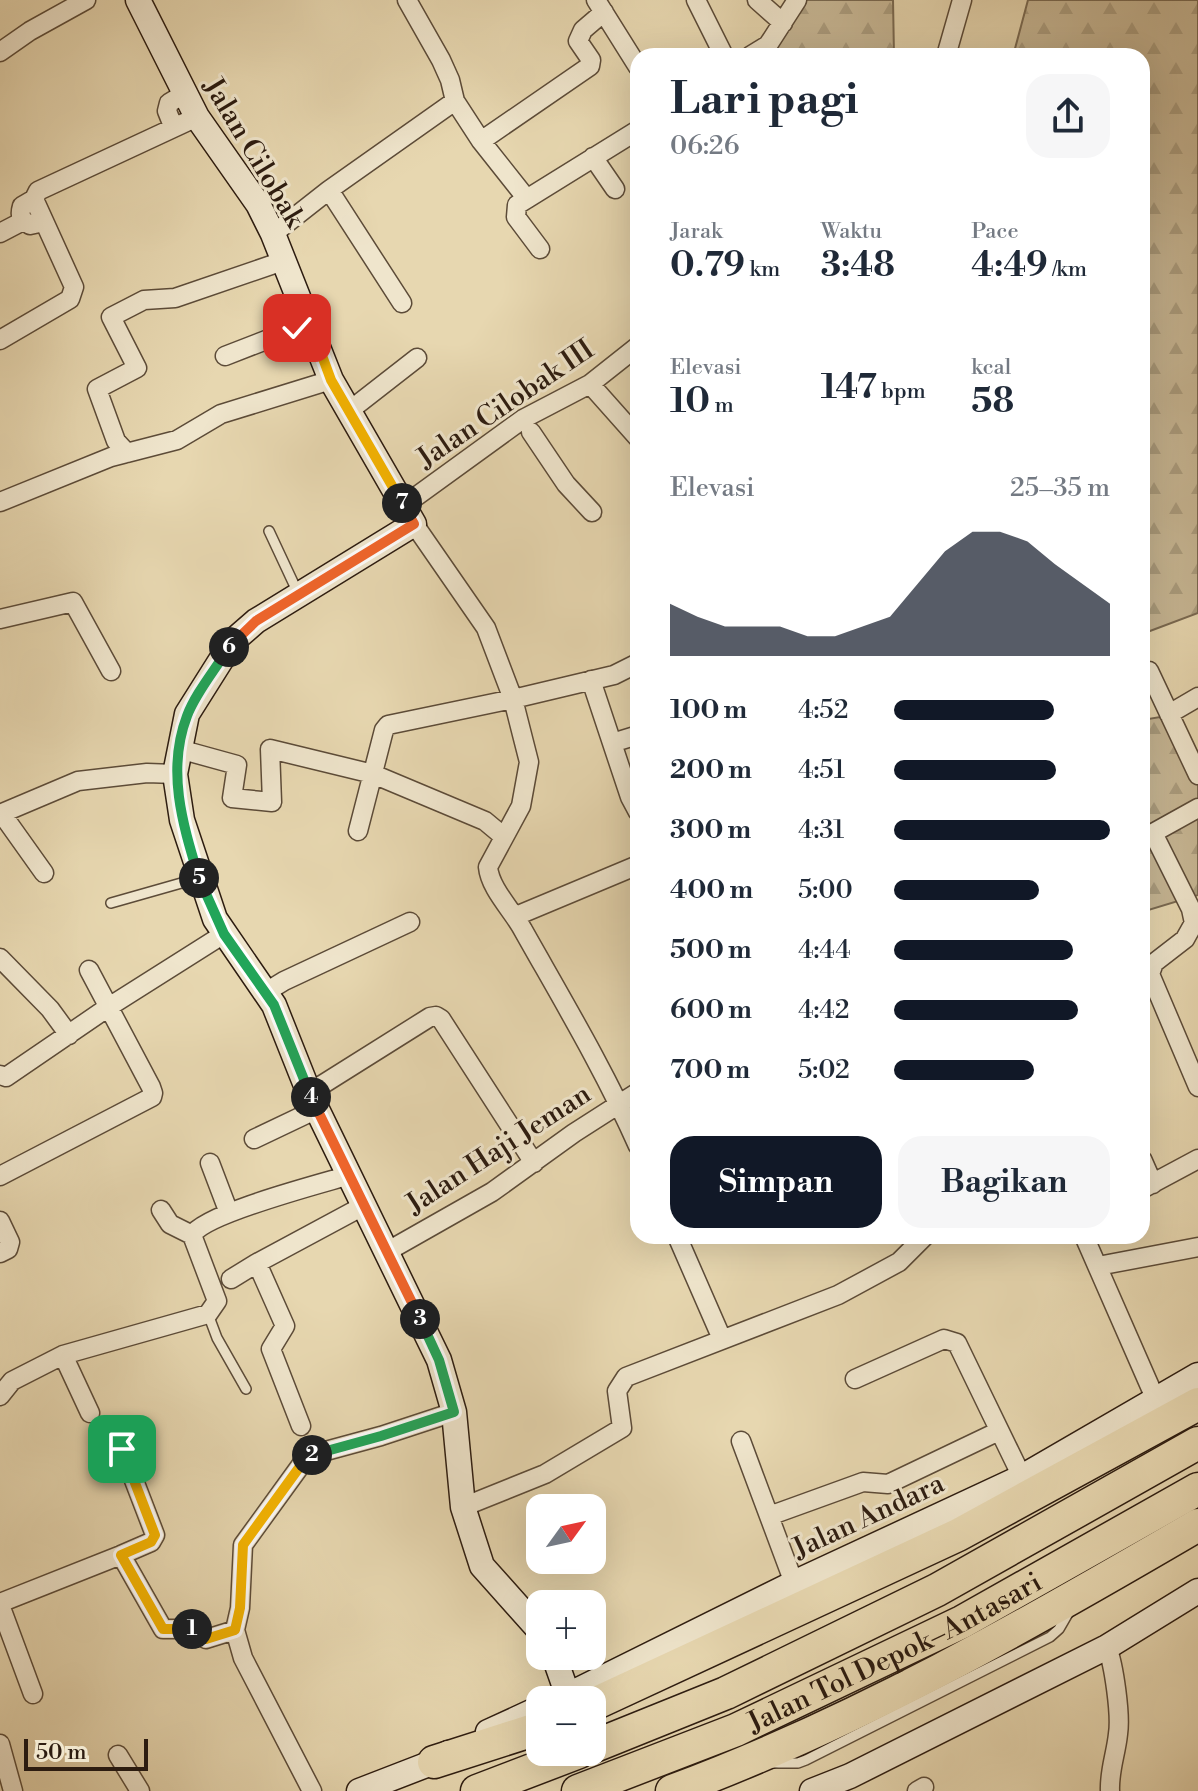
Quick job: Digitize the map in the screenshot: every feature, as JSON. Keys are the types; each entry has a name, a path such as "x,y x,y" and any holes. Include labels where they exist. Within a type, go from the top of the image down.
{"highway":[{"path":"606,1686 958,1535 1198,1404"},
{"name":"Jalan Tol Depok–Antasari","path":"606,1741 726,1693 937,1590 1198,1443"},
{"name":"Jalan Tol Depok–Antasari","path":"578,1791 736,1730 962,1622 1198,1489"},
{"path":"672,1791 749,1763 912,1684 1077,1596 1198,1525"},
{"path":"434,1762 526,1732"},
{"path":"477,1791 542,1766"}],"street":[{"path":"0,52 30,31 86,0"},
{"name":"Jalan Cilobak","path":"138,0 197,117 246,185 273,234 331,380 409,515 486,628 513,699 529,762 521,806 488,867 489,877 516,916 630,1128"},
{"path":"407,0 441,60 455,101 481,141 527,199"},
{"path":"696,0 720,48"},
{"path":"757,0 783,23"},
{"path":"764,48 797,0"},
{"path":"948,48 962,0"},
{"path":"481,141 590,66 591,60 578,41 600,6 630,54"},
{"path":"173,126 167,111 169,103 184,94"},
{"path":"273,234 329,190 455,101"},
{"path":"44,222 30,225 23,221 20,213 22,206 34,199 38,191 197,117"},
{"path":"540,249 516,217 517,205 630,135"},
{"path":"593,157 615,189"},
{"path":"329,190 402,303"},
{"path":"0,340 70,299 74,287 34,199"},
{"path":"0,233 23,221"},
{"path":"127,453 116,441 97,389 137,368 111,317 144,300 175,298 283,261"},
{"path":"225,356 310,323"},
{"name":"Jalan Cilobak III","path":"409,515 526,424 590,384 630,352"},
{"path":"349,411 417,358"},
{"path":"0,502 111,457 177,440 221,414 331,380"},
{"path":"590,384 630,429"},
{"path":"526,424 566,484 592,512"},
{"path":"409,515 300,596 256,621 233,641 187,714 175,774 182,820 199,878 224,934 274,1005 313,1101 439,1360 454,1412 463,1507 482,1566 526,1615"},
{"path":"0,619 73,602 111,671"},
{"path":"358,831 384,730 388,725 614,675 630,667"},
{"path":"1150,673 1198,775"},
{"path":"591,680 630,797"},
{"path":"1169,714 1198,697"},
{"path":"612,743 630,737"},
{"path":"179,749 237,765 232,798 272,802 270,749 373,774 485,821 503,836"},
{"path":"44,873 1,814 78,781 147,773 175,774"},
{"path":"1150,835 1198,808"},
{"path":"1150,839 1191,909 1194,923 1192,941 1154,963 1150,974"},
{"path":"516,916 630,868"},
{"path":"266,992 410,922"},
{"path":"0,1075 6,1077 224,934"},
{"path":"0,958 50,1009 69,1035"},
{"path":"0,1176 152,1097 151,1087 89,970"},
{"path":"1150,991 1198,1087"},
{"path":"254,1139 430,1017 436,1016 441,1019 534,1163"},
{"name":"Jalan Haji Jeman","path":"388,1251 492,1192 630,1097"},
{"path":"1150,1184 1198,1159"},
{"path":"210,1163 229,1213"},
{"path":"192,1235 197,1228 229,1213 350,1175"},
{"path":"231,1279 365,1205"},
{"path":"0,1396 12,1381 63,1355 208,1314 217,1301 192,1235 170,1224 161,1210"},
{"path":"0,1221 10,1242 8,1249 0,1253"},
{"path":"680,1244 722,1339"},
{"path":"463,1507 545,1474 622,1428 617,1391 626,1377 838,1295 899,1262 917,1244"},
{"path":"1088,1244 1155,1398"},
{"path":"1098,1266 1198,1247"},
{"path":"257,1263 285,1326 271,1349 301,1426"},
{"path":"855,1379 944,1339 957,1343 1022,1477"},
{"path":"63,1355 90,1413"},
{"name":"Jalan Andara","path":"599,1686 794,1583 1022,1477 1198,1375"},
{"path":"312,1791 243,1658 235,1630 240,1608 243,1545 311,1455 454,1412"},
{"path":"769,1516 863,1482 888,1484 999,1431"},
{"path":"741,1441 794,1583"},
{"path":"33,1694 0,1604 151,1542 155,1535 122,1449"},
{"path":"121,1555 163,1629 191,1629 206,1639 235,1630"},
{"path":"812,1791 855,1783 1107,1647 1198,1591"},
{"path":"1107,1647 1114,1665 1119,1731 1110,1791"},
{"path":"359,1791 434,1762 466,1742 526,1714"},
{"path":"0,1744 13,1791"},
{"path":"118,1755 140,1791"}],"lane":[{"path":"269,531 300,596"},
{"path":"111,903 199,878"},
{"path":"208,1314 217,1338 246,1389"}],"green space":[{"path":"796,0 893,0 894,48 752,48 771,35"},
{"path":"1028,0 1198,0 1198,613 1150,631 1150,48 1015,48"},
{"path":"1160,717 1198,768 1198,895 1150,910 1150,719"}],"route":[{"path":"122,1449 155,1535 151,1542 121,1555 163,1629 191,1629 206,1639 235,1630 240,1608 243,1545 311,1455 454,1412 439,1360 309,1093 274,1005 215,919 182,820 175,774 187,714 233,641 256,621 414,524 331,380 310,323 297,328"}]}
